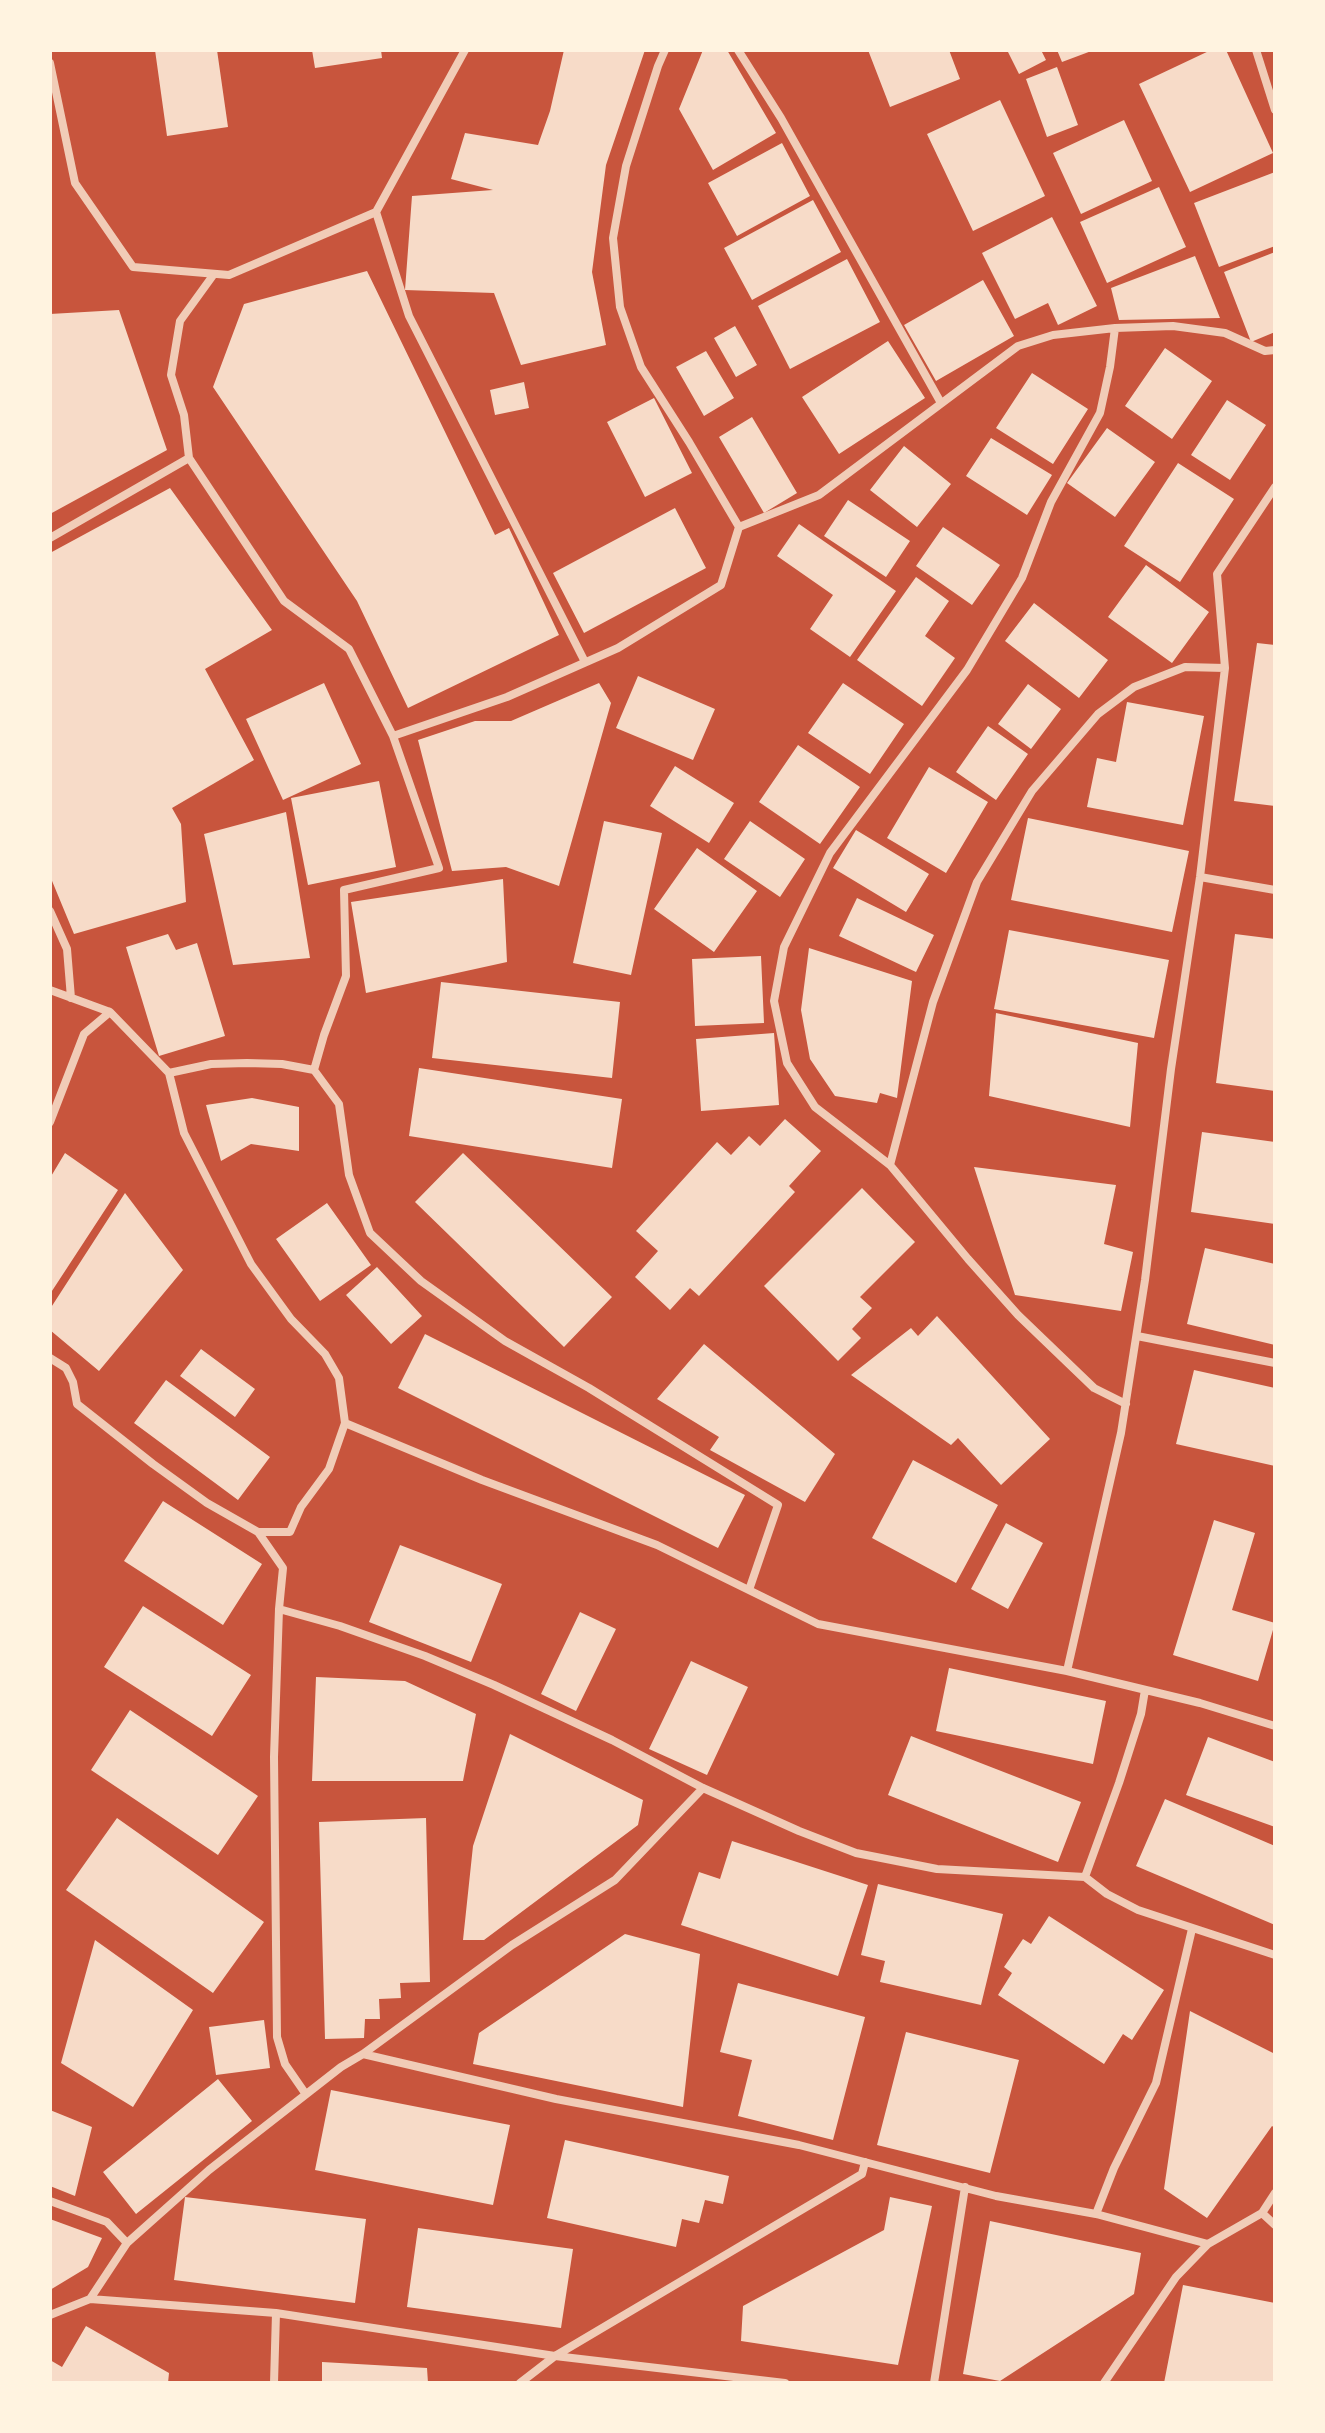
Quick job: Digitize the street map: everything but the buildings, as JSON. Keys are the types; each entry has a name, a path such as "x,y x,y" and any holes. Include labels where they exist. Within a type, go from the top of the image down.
{"street":[{"path":"50,63 75,183 133,267 229,275 376,212 465,50"},
{"path":"393,736 507,697 618,648 721,585 739,527 641,367 620,307 613,238 626,166 665,50"},
{"path":"738,50 781,118 941,403"},
{"path":"1256,50 1275,110"},
{"path":"376,212 409,316 585,662"},
{"path":"214,274 180,321 171,375 184,415 189,458 284,601 349,649 393,736 439,868 344,890 346,976 314,1070"},
{"path":"739,527 819,495 1018,346 1053,335 1173,326 1225,333 1265,351 1275,350"},
{"path":"1115,328 1100,413 1051,502 1022,578 967,670 830,853 784,947 774,1001 787,1063 815,1107 890,1165 1018,1315 1094,1388 1126,1404"},
{"path":"50,538 189,458"},
{"path":"1067,1671 1126,1404 1200,877 1225,668 1217,574 1275,487"},
{"path":"890,1165 933,1002 977,882 1032,791 1098,714 1134,687 1185,667 1225,668"},
{"path":"1200,877 1275,890"},
{"path":"50,911 67,949 71,999"},
{"path":"50,990 110,1012 169,1073 184,1133 251,1264 291,1319 325,1354 339,1378 345,1423 329,1469 301,1507 290,1532 258,1532"},
{"path":"50,1122 84,1034 110,1012"},
{"path":"169,1073 211,1064 235,1063 282,1064 314,1070 339,1104 349,1175 370,1233 421,1281 505,1341 589,1388 778,1505 749,1590"},
{"path":"1137,1336 1275,1363"},
{"path":"50,1358 66,1368 73,1382 77,1404 174,1480 258,1532 283,1568 274,1757 277,2037 285,2064 305,2093"},
{"path":"345,1423 482,1480 657,1545 818,1624 1067,1671 1200,1703 1275,1726"},
{"path":"279,1609 340,1626 425,1656 494,1685 612,1740 703,1788 856,1853 937,1869 1085,1877 1107,1894 1138,1910 1275,1955"},
{"path":"1085,1877 1124,1769 1145,1690"},
{"path":"90,2299 127,2243 209,2170 341,2067 512,1945 615,1880 703,1788"},
{"path":"1096,2214 1114,2168 1156,2083 1192,1929"},
{"path":"363,2054 556,2099 799,2145 996,2196 1096,2214 1208,2244"},
{"path":"520,2383 555,2356 862,2174 865,2162"},
{"path":"934,2383 965,2187"},
{"path":"1104,2383 1176,2277 1208,2244 1262,2213 1275,2193"},
{"path":"50,2201 107,2222 127,2243"},
{"path":"1262,2213 1275,2225"},
{"path":"50,2315 90,2299 276,2313 555,2356 730,2380 785,2383"},
{"path":"274,2383 276,2313"}]}
